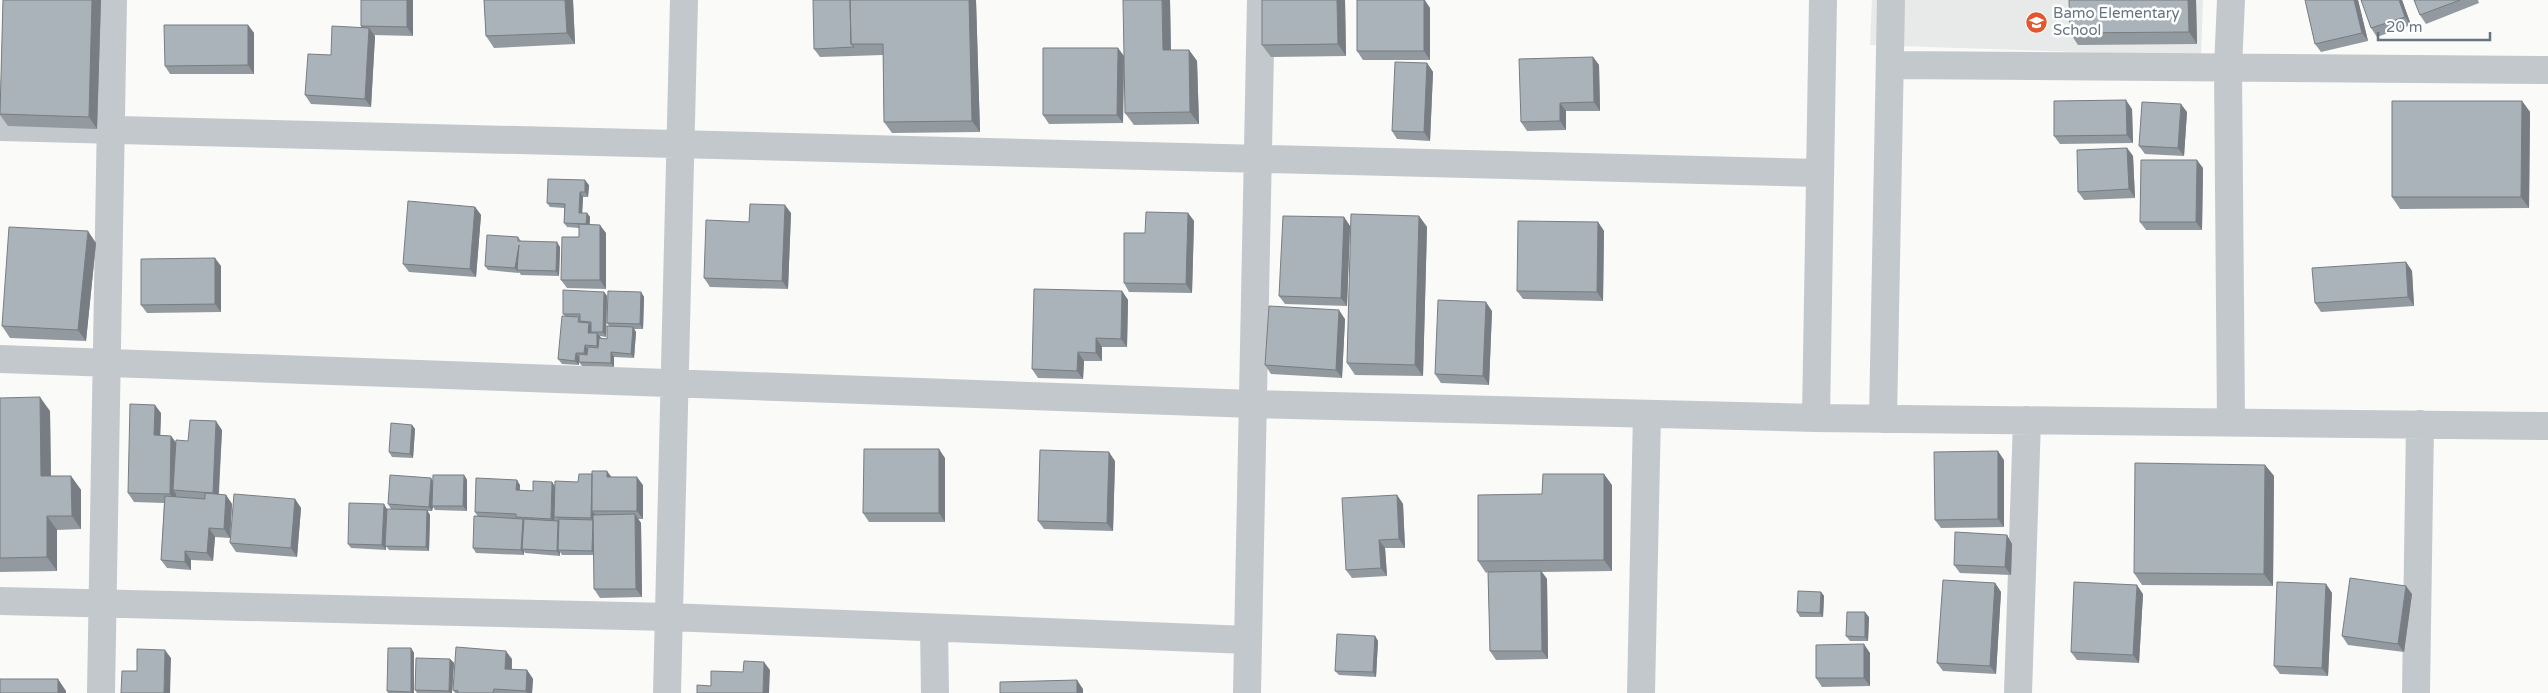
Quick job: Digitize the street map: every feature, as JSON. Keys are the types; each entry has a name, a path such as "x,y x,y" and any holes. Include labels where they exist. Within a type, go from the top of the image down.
{"street":[{"path":"101,693 113,0"},
{"path":"667,693 684,0"},
{"path":"1247,693 1261,0"},
{"path":"1816,418 1823,0"},
{"path":"1883,419 1891,0"},
{"path":"2230,0 2228,68 2230,422"},
{"path":"1891,65 2548,70"},
{"path":"0,127 1820,173"},
{"path":"0,359 674,385 1253,404 1816,418 2548,426"},
{"path":"1641,693 1647,414"},
{"path":"2018,693 2027,420"},
{"path":"2416,693 2420,424"},
{"path":"0,600 669,617 1248,640"},
{"path":"934,628 935,693"}],"shaded area":[{"name":"Bamo Elementary School","path":"1872,0 2203,0 2201,56 1870,45"}],"building":[{"path":"3,0 92,0 89,117 0,114"},
{"path":"361,0 407,0 407,27 361,26"},
{"path":"484,0 565,0 567,33 486,36"},
{"path":"813,0 850,0 851,44 854,47 814,49"},
{"path":"850,0 969,0 972,121 884,122 883,44 851,44"},
{"path":"1123,0 1162,0 1163,50 1189,50 1190,112 1125,113"},
{"path":"1262,0 1337,0 1338,44 1262,45"},
{"path":"1357,0 1424,0 1424,51 1357,51"},
{"path":"2069,0 2188,0 2189,32 2070,33"},
{"path":"2305,0 2354,0 2362,33 2315,44"},
{"path":"2361,0 2399,0 2405,17 2371,28"},
{"path":"2414,0 2460,0 2420,15"},
{"path":"164,25 248,25 248,65 165,66"},
{"path":"332,26 369,28 365,99 305,95 308,54 331,55"},
{"path":"1043,48 1118,48 1117,115 1043,115"},
{"path":"1593,57 1594,102 1560,103 1560,121 1521,122 1519,59"},
{"path":"1395,62 1427,63 1424,132 1392,131"},
{"path":"2126,100 2127,135 2054,136 2054,101"},
{"path":"2392,101 2522,101 2521,197 2392,197"},
{"path":"2142,102 2181,104 2178,148 2139,146"},
{"path":"2127,148 2129,189 2078,192 2077,150"},
{"path":"2141,160 2197,160 2196,222 2140,222"},
{"path":"548,179 585,180 585,192 580,192 579,213 587,213 586,224 564,223 565,204 547,203"},
{"path":"408,201 475,207 470,269 403,264"},
{"path":"750,204 785,205 782,281 704,278 706,220 749,222"},
{"path":"1146,212 1188,213 1186,284 1124,283 1124,233 1145,233"},
{"path":"1351,214 1419,216 1415,365 1347,363"},
{"path":"1283,216 1344,217 1341,298 1279,296"},
{"path":"1518,221 1598,222 1597,292 1517,291"},
{"path":"579,224 600,225 600,280 561,280 562,237 579,237"},
{"path":"9,227 88,231 78,330 2,326"},
{"path":"487,235 518,237 518,241 557,242 556,271 517,270 519,245 515,268 485,266"},
{"path":"215,258 215,304 141,305 141,259"},
{"path":"2406,262 2408,297 2315,303 2312,268"},
{"path":"1034,289 1122,291 1121,339 1096,338 1096,353 1078,352 1077,371 1032,369"},
{"path":"563,290 604,292 603,332 591,332 591,322 580,321 580,314 563,314"},
{"path":"608,291 641,292 640,324 607,323"},
{"path":"1438,300 1486,302 1483,376 1435,374"},
{"path":"1269,306 1339,310 1336,370 1265,365"},
{"path":"562,316 579,317 578,322 589,323 588,333 597,333 597,346 585,345 584,353 576,353 575,361 558,359"},
{"path":"607,326 633,327 631,354 611,352 611,363 579,362 579,354 587,355 588,347 598,348 599,338 607,339"},
{"path":"40,397 41,476 71,476 72,516 47,516 47,557 0,558 0,398"},
{"path":"130,404 155,405 154,435 171,436 170,494 128,493"},
{"path":"190,420 216,421 213,493 173,490 176,440 188,441"},
{"path":"391,423 412,425 410,454 389,452"},
{"path":"864,449 939,449 939,513 863,513"},
{"path":"1040,450 1109,452 1107,523 1038,521"},
{"path":"1998,451 1998,519 1935,520 1934,452"},
{"path":"2135,463 2265,465 2264,574 2134,573"},
{"path":"592,471 607,471 607,477 637,477 637,511 592,511"},
{"path":"579,474 592,474 591,518 554,517 555,481 578,482"},
{"path":"1543,474 1604,474 1604,560 1478,561 1478,495 1542,494"},
{"path":"390,475 431,478 429,507 388,504"},
{"path":"433,475 464,475 463,506 432,506"},
{"path":"476,478 517,480 516,490 533,491 533,481 552,482 551,519 516,517 516,514 475,512"},
{"path":"205,493 226,495 224,529 209,528 207,553 185,551 185,562 161,560 165,496 205,499"},
{"path":"234,494 295,499 291,548 230,543"},
{"path":"1397,495 1399,539 1379,540 1381,568 1346,570 1342,498"},
{"path":"349,503 384,504 382,545 348,544"},
{"path":"387,509 427,510 426,547 385,546"},
{"path":"635,514 636,589 594,589 593,515"},
{"path":"474,516 523,519 521,550 473,548"},
{"path":"524,519 558,521 557,551 522,549"},
{"path":"559,519 593,520 592,551 558,550"},
{"path":"1955,532 2007,535 2005,567 1954,565"},
{"path":"1541,571 1542,651 1490,651 1488,572"},
{"path":"2350,578 2406,586 2398,644 2342,636"},
{"path":"1943,580 1995,583 1990,666 1937,663"},
{"path":"2074,582 2137,585 2133,655 2071,652"},
{"path":"2277,582 2326,584 2322,668 2274,666"},
{"path":"1798,591 1821,592 1820,613 1797,612"},
{"path":"1847,612 1865,612 1865,637 1846,636"},
{"path":"1337,634 1375,636 1373,672 1335,671"},
{"path":"1864,644 1864,678 1816,678 1816,645"},
{"path":"456,647 506,651 505,669 527,670 526,691 494,689 493,693 458,693 458,691 453,690"},
{"path":"388,648 411,648 411,692 387,691"},
{"path":"137,649 165,650 164,693 121,693 122,671 137,671"},
{"path":"416,658 450,659 449,691 415,690"},
{"path":"744,661 764,662 763,693 697,693 697,685 711,686 711,671 743,672"},
{"path":"0,679 58,679 58,693 0,693"},
{"path":"1077,680 1077,693 1000,693 1000,682"}],"place":[{"name":"Bamo Elementary School","path":"2037,22"}]}
